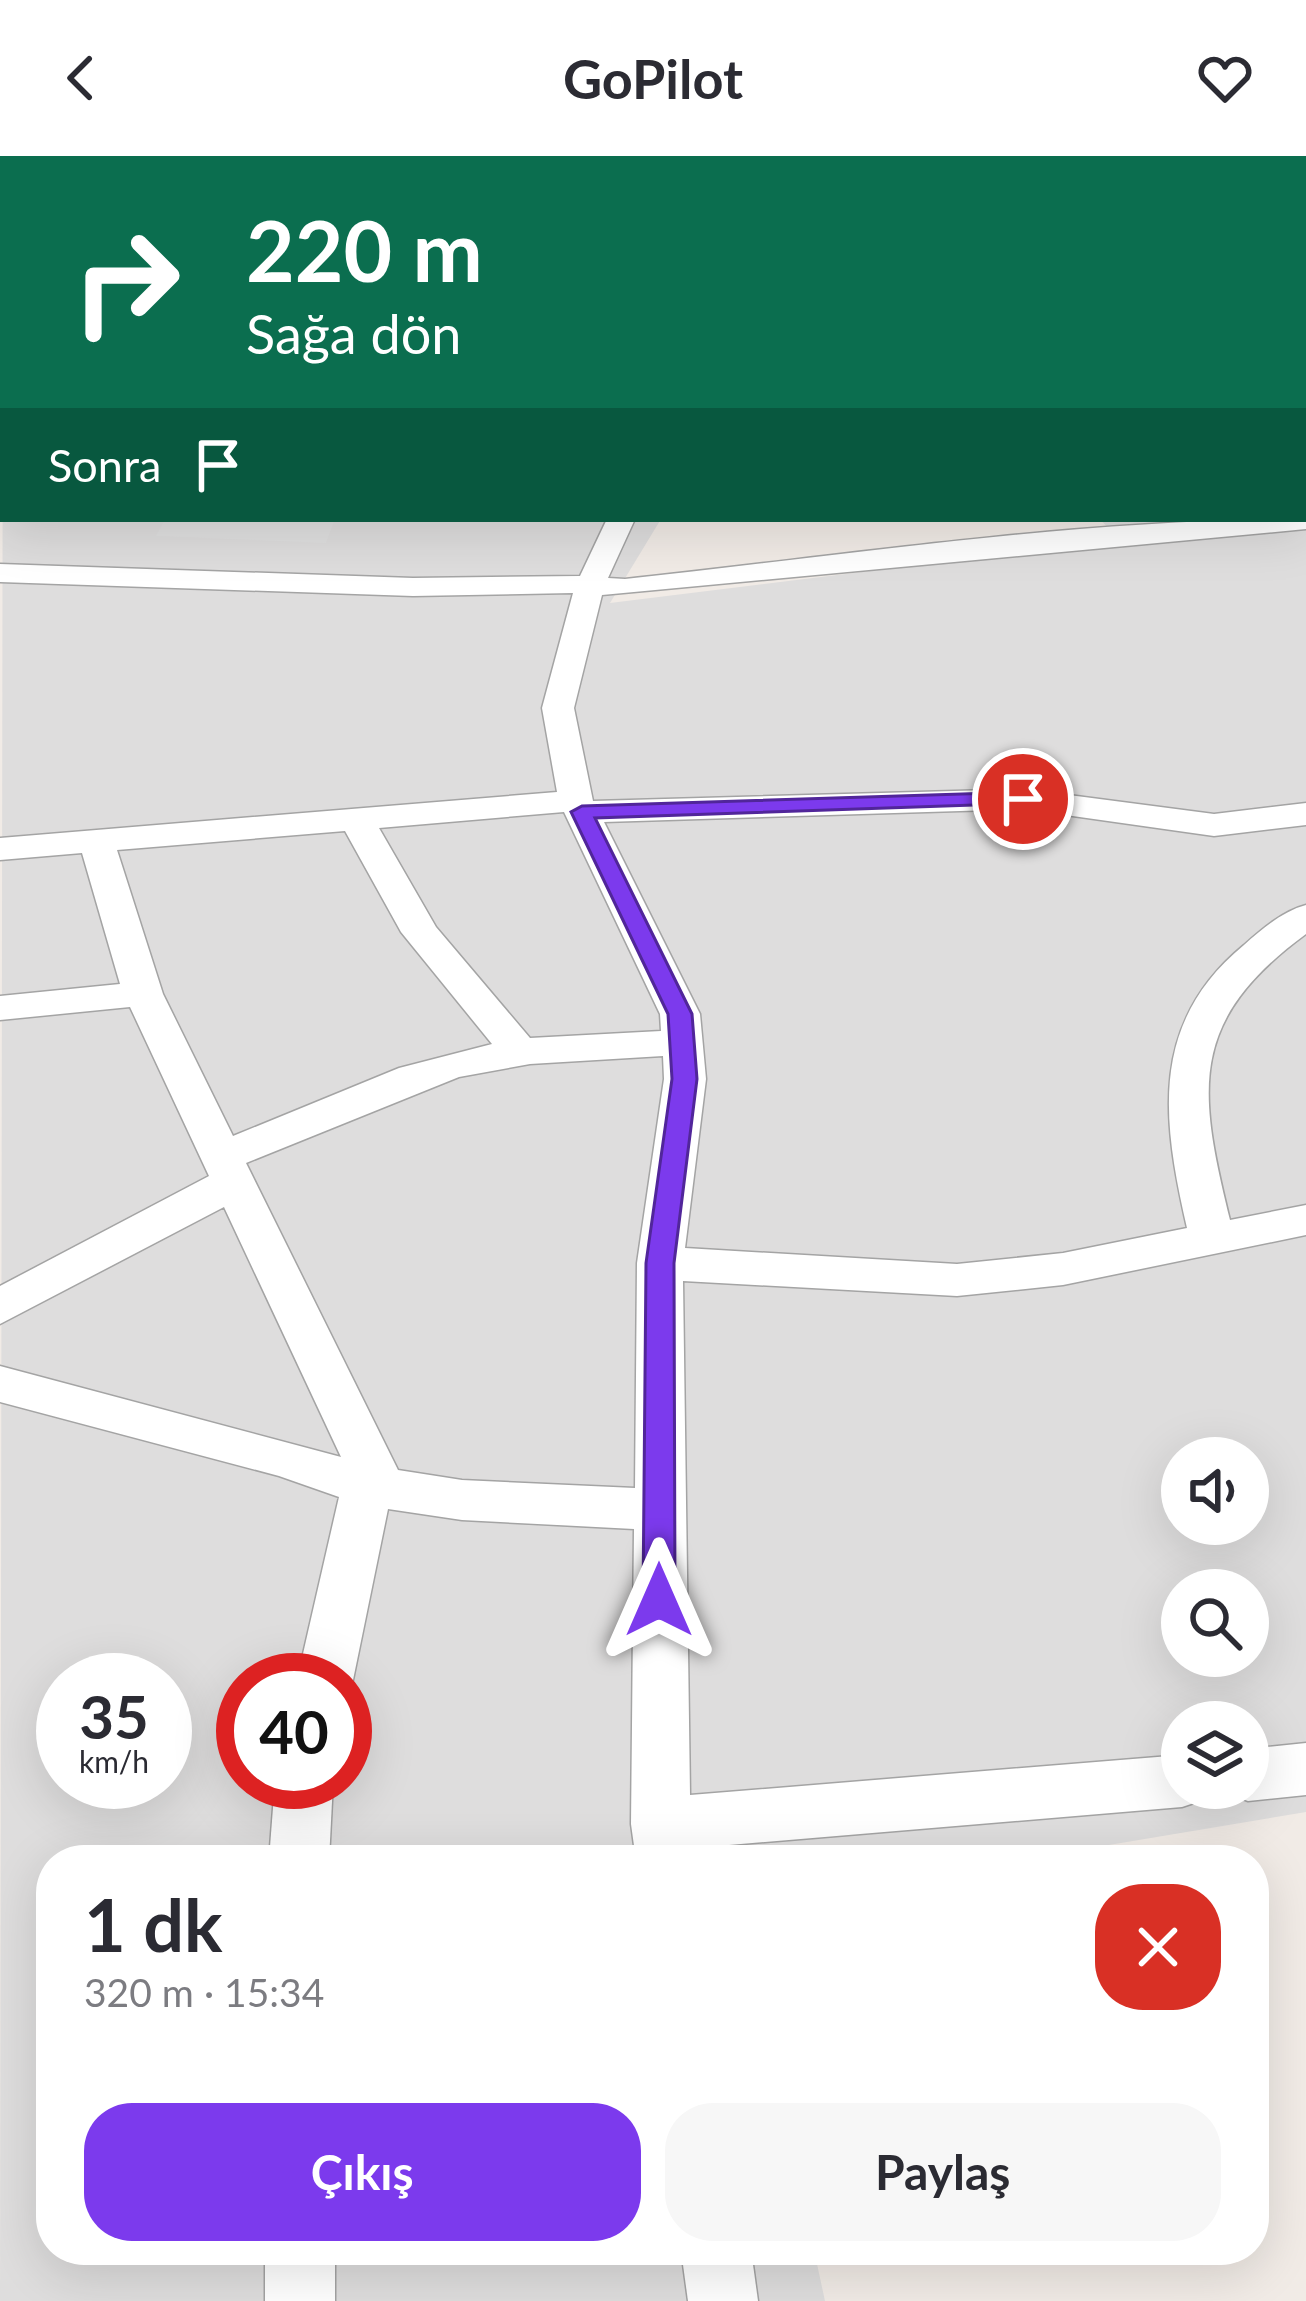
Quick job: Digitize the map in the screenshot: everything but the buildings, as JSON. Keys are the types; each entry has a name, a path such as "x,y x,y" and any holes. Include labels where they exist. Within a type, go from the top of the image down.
{"street":[{"path":"620,522 590,586 558,708 579,807 680,1014 685,1079 660,1263 658,1510 664,1842 1161,1783"},
{"path":"0,573 625,588 797,572 1108,527 1173,522"},
{"path":"0,849 356,819 579,807 1023,799 1214,825 1306,814"},
{"path":"356,819 420,932 520,1052"},
{"path":"97,844 143,994 374,1487 333,1653"},
{"path":"1212,1238 1192,1121 1200,1028 1235,974 1306,916"},
{"path":"0,1008 143,994"},
{"path":"0,1307 228,1169 394,1087 477,1059 520,1052 682,1043"},
{"path":"660,1263 957,1280 1063,1269 1306,1220"},
{"path":"0,1384 284,1458 374,1487 462,1500 658,1510"},
{"path":"1269,1773 1306,1769"},
{"path":"300,1845 302,1809"},
{"path":"300,2265 300,2301"},
{"path":"718,2265 723,2301"}],"shaded area":[{"path":"3,522 659,522 610,603 1122,540 1102,522 1306,522 1306,1812 1109,1845 36,1845 36,2265 817,2265 825,2301 0,2301"},
{"path":"163,522 334,522 326,543 156,536"}],"route":[{"path":"659,1600 660,1263 685,1079 680,1014 582,812 1023,799"}]}
